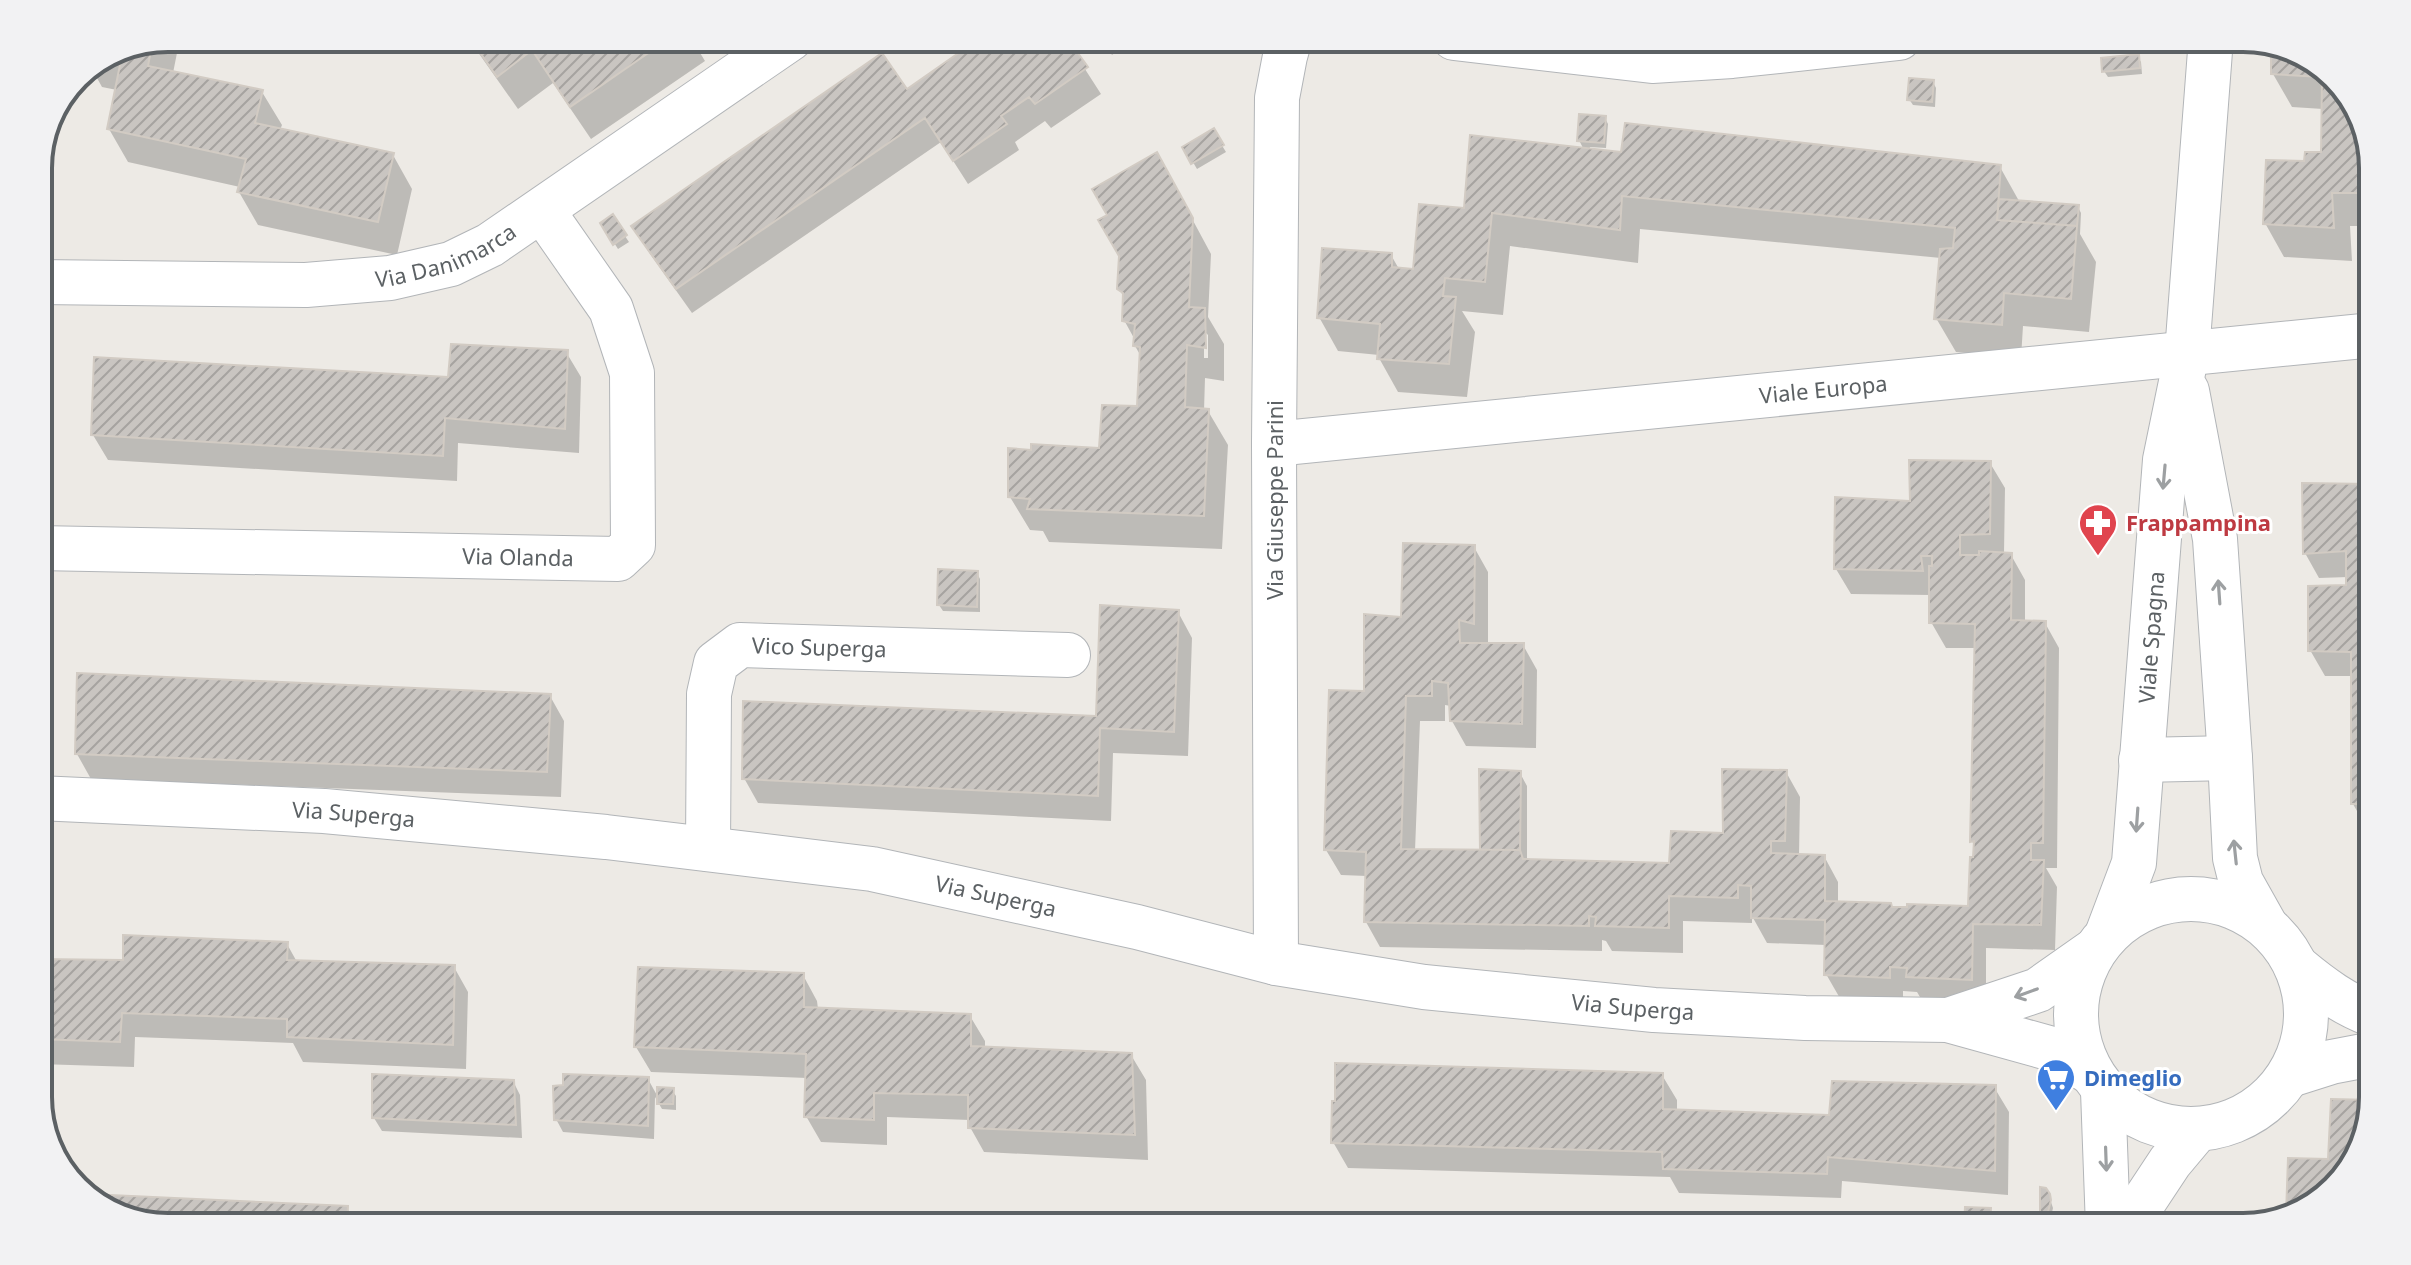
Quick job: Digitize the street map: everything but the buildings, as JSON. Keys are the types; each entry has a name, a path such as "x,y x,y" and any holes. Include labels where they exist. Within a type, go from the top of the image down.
{"street":[{"name":"Via Danimarca","path":"52,282 306,285 390,278 451,264 490,245 771,52"},
{"name":"Via Giuseppe Parini","path":"1276,963 1274,444 1277,98 1286,52"},
{"path":"1575,52 1652,61 1769,52"},
{"name":"Viale Spagna","path":"2100,942 2134,863 2165,460 2185,363 2210,52"},
{"name":"Via Olanda","path":"52,548 618,559 633,545 632,373 611,309 542,210"},
{"name":"Viale Europa","path":"1274,444 2185,363 2359,337"},
{"name":"Viale Spagna","path":"2185,363 2215,539 2235,858 2241,882 2264,923"},
{"name":"Vico Superga","path":"708,849 709,694 716,663 740,645 1068,655"},
{"path":"2141,760 2230,758"},
{"name":"Via Superga","path":"52,799 324,811 606,837 872,869 1137,927 1276,963 1424,987 1654,1010 1805,1018 1948,1020 2052,1049 2097,1082"},
{"path":"2107,1213 2097,1082 2076,1036 2075,1000 2100,942 2133,913 2161,902 2194,898 2224,903 2264,923 2298,968 2329,994 2359,1010"},
{"name":"Via Superga","path":"1948,1020 2038,990 2100,942"},
{"path":"2097,1082 2137,1117 2174,1129 2196,1131 2232,1122 2265,1103 2290,1075 2302,1048 2307,1017 2298,968"},
{"path":"2290,1075 2359,1057"},
{"path":"2136,1213 2170,1162 2196,1131"}],"place":[{"name":"Frappampina","path":"2098,557"},
{"name":"Dimeglio","path":"2056,1112"}]}
